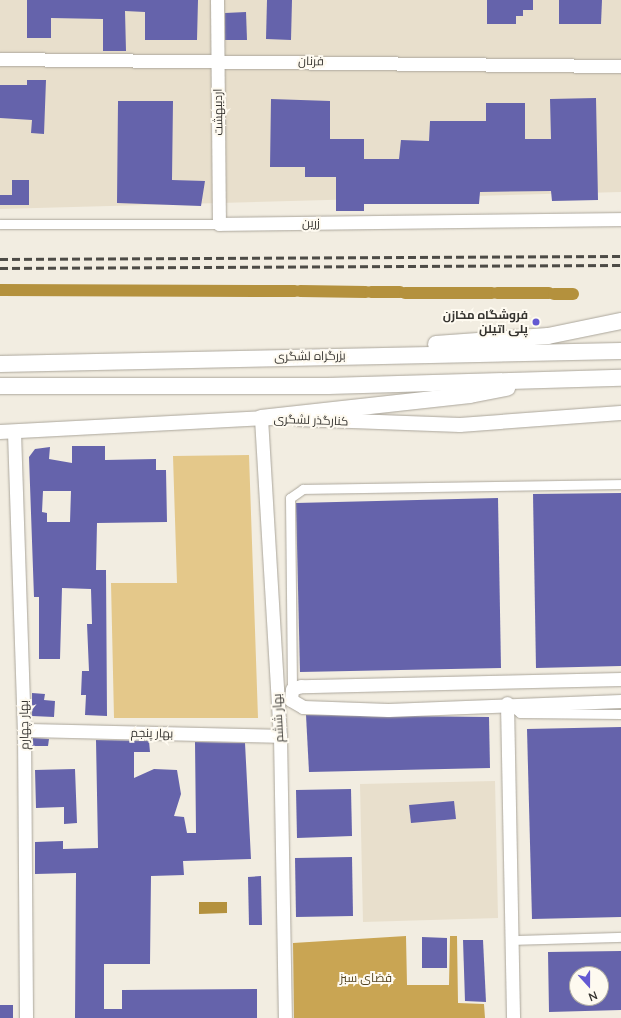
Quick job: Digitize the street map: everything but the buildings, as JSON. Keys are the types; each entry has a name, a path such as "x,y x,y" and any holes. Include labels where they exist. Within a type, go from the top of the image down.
{"highway":[{"path":"386,354 433,344 548,336 621,321"},
{"name":"بزرگراه لشگری","path":"0,364 386,354 621,351"},
{"path":"0,386 328,386 621,378"},
{"path":"260,418 470,395 564,379"}],"main road":[{"name":"کنارگذر لشگری","path":"7,432 260,418 460,425 621,412"}],"street":[{"name":"اردیبهشت","path":"217,0 219,224"},
{"name":"فرنان","path":"0,59 217,60 621,66"},
{"name":"زرین","path":"0,224 219,224 621,219"},
{"name":"بهار ششم","path":"260,418 280,736 285,1018"},
{"name":"بهار چهارم","path":"7,432 24,730 26,1018"},
{"path":"621,484 303,489 290,498 291,700 302,707 388,710 507,703 621,701"},
{"path":"292,689 621,679"},
{"path":"507,703 520,713 621,714"},
{"path":"507,703 513,1018"},
{"name":"بهار پنجم","path":"24,730 280,736"},
{"path":"512,940 621,937"}],"shaded area":[{"path":"0,0 621,0 621,192 0,209"},
{"path":"249,455 258,718 114,718 111,583 177,583 173,456"},
{"path":"495,781 498,918 363,922 360,784"},
{"path":"199,902 227,902 227,913 199,914"}],"green space":[{"name":"فضای سبز","path":"406,936 407,985 449,985 450,936 457,936 458,1003 484,1004 485,1018 294,1018 293,943"}],"waterway":[{"path":"0,290 295,291"},
{"path":"300,291 366,292"},
{"path":"371,292 400,292"},
{"path":"405,293 492,293"},
{"path":"497,293 549,293"},
{"path":"554,294 573,294"}],"railway":[{"path":"0,259 621,256"},
{"path":"0,268 621,265"}],"place":[{"name":"فروشگاه مخازن پلی اتیلن","path":"536,322"}]}
